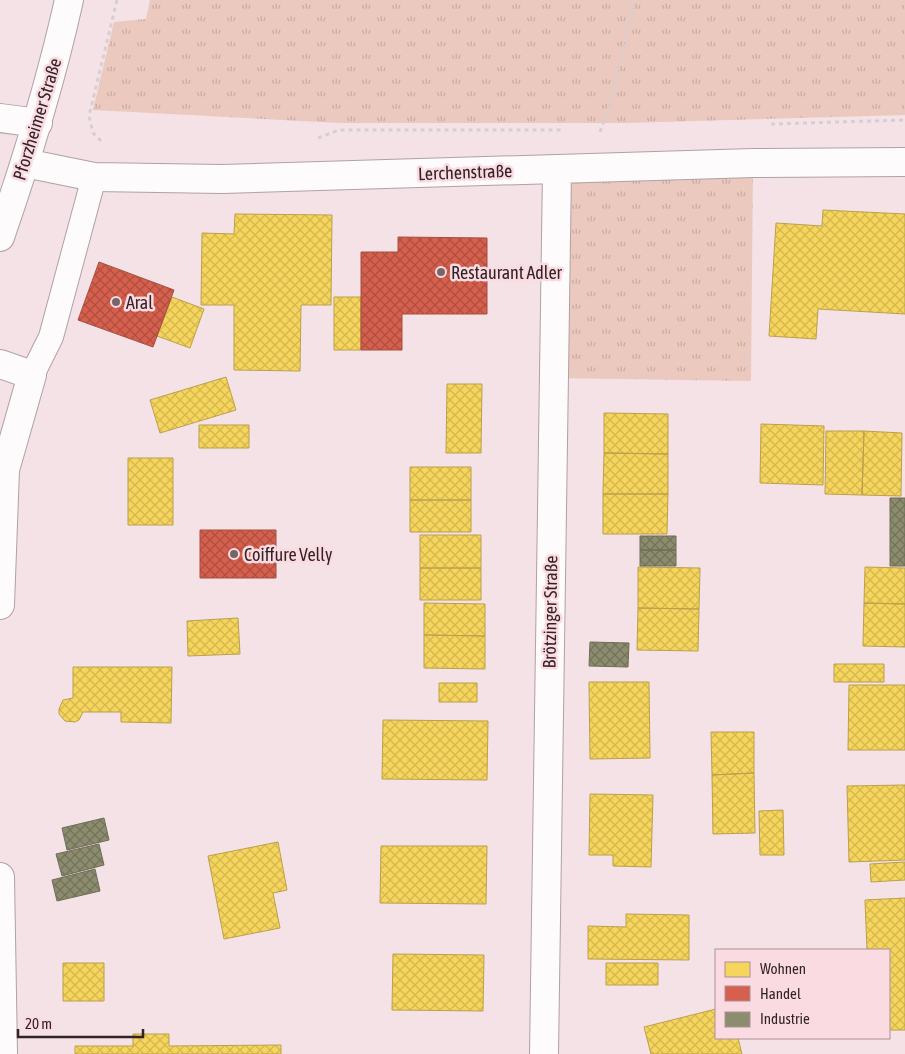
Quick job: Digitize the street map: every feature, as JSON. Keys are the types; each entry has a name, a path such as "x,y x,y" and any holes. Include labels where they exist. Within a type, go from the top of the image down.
{"street":[{"name":"Pforzheimer Straße","path":"0,237 38,123 56,61 69,0"},
{"path":"0,118 38,123"},
{"name":"Lerchenstraße","path":"25,164 94,177 222,179 753,163 905,162"},
{"name":"Brötzinger Straße","path":"544,1054 557,170"},
{"path":"0,364 32,375 5,470 0,605"},
{"path":"0,877 3,1054"}],"lane":[{"path":"32,375 51,337 94,177"}],"path":[{"path":"102,142 93,133 89,116 117,0"},
{"path":"557,170 601,130 611,100 635,0"},
{"path":"768,124 905,120"},
{"path":"314,140 339,130 572,130"},
{"path":"591,130 611,130"}],"green space":[{"path":"150,0 905,0 905,115 627,123 339,123 93,110 114,22 146,19"},
{"path":"753,163 751,381 554,378 557,170"}],"building: Wohnen":[{"path":"823,210 905,214 905,314 818,309 816,339 769,336 776,223 822,226"},
{"path":"235,214 332,215 331,305 301,305 300,371 234,370 234,305 201,305 202,233 234,234"},
{"path":"172,297 204,309 190,348 157,336"},
{"path":"334,297 361,297 361,350 334,350"},
{"path":"226,377 236,410 160,433 150,400"},
{"path":"447,384 482,384 481,453 446,453"},
{"path":"604,413 668,414 668,454 604,453"},
{"path":"761,424 824,426 823,485 760,483"},
{"path":"199,425 249,425 249,448 199,448"},
{"path":"826,431 864,431 862,495 825,494"},
{"path":"864,431 902,433 901,496 862,495"},
{"path":"604,453 668,454 668,494 603,494"},
{"path":"128,458 173,458 173,525 128,525"},
{"path":"410,467 471,467 471,500 410,500"},
{"path":"603,494 668,494 667,534 603,534"},
{"path":"410,500 471,500 471,532 410,532"},
{"path":"420,535 481,535 481,568 420,568"},
{"path":"638,567 700,568 699,609 638,608"},
{"path":"865,567 905,568 905,604 864,603"},
{"path":"420,568 481,568 481,600 420,600"},
{"path":"424,603 485,604 485,636 424,635"},
{"path":"864,603 905,604 905,647 863,646"},
{"path":"638,608 699,609 698,651 637,650"},
{"path":"238,618 240,654 188,656 187,621"},
{"path":"424,635 485,636 485,669 424,668"},
{"path":"834,664 884,664 884,682 834,682"},
{"path":"73,667 172,667 171,723 121,722 121,712 83,712 79,720 75,722 65,721 59,714 59,709 63,700 73,698"},
{"path":"589,682 649,682 650,758 590,759"},
{"path":"439,683 477,683 477,702 439,702"},
{"path":"849,685 905,685 905,750 848,750"},
{"path":"383,720 488,721 487,780 382,779"},
{"path":"711,732 754,732 754,773 712,775"},
{"path":"754,773 755,833 713,834 712,775"},
{"path":"905,785 905,860 849,862 847,786"},
{"path":"590,794 653,795 651,867 613,866 613,855 589,855"},
{"path":"783,810 784,855 760,855 759,811"},
{"path":"278,842 287,890 273,893 280,928 224,939 208,856"},
{"path":"381,846 487,846 486,904 380,903"},
{"path":"905,862 905,880 871,882 870,864"},
{"path":"905,898 905,1030 890,1030 890,949 867,949 865,900"},
{"path":"626,914 689,915 689,960 588,959 588,926 626,927"},
{"path":"393,954 484,955 483,1011 392,1010"},
{"path":"63,963 104,963 104,1001 63,1001"},
{"path":"606,963 658,963 658,985 606,985"},
{"path":"715,1009 715,1039 738,1039 742,1054 651,1054 644,1027"},
{"path":"133,1034 169,1034 169,1046 281,1045 281,1054 75,1054 75,1046 133,1046"}],"building: Handel":[{"path":"398,237 487,238 487,314 402,314 402,350 361,350 361,252 398,252"},
{"path":"99,262 174,290 153,347 78,320"},
{"path":"200,530 276,530 276,578 200,578"}],"building: Industrie":[{"path":"890,498 905,498 905,566 890,566"},
{"path":"640,536 676,536 676,550 640,550"},
{"path":"640,550 676,550 676,566 640,566"},
{"path":"590,642 629,643 628,667 589,666"},
{"path":"104,818 109,840 67,850 62,828"},
{"path":"99,844 104,865 62,876 56,854"},
{"path":"95,869 100,891 57,901 52,880"}],"place":[{"name":"Restaurant Adler","path":"441,272"},
{"name":"Aral","path":"116,302"},
{"name":"Coiffure Velly","path":"234,554"}]}
